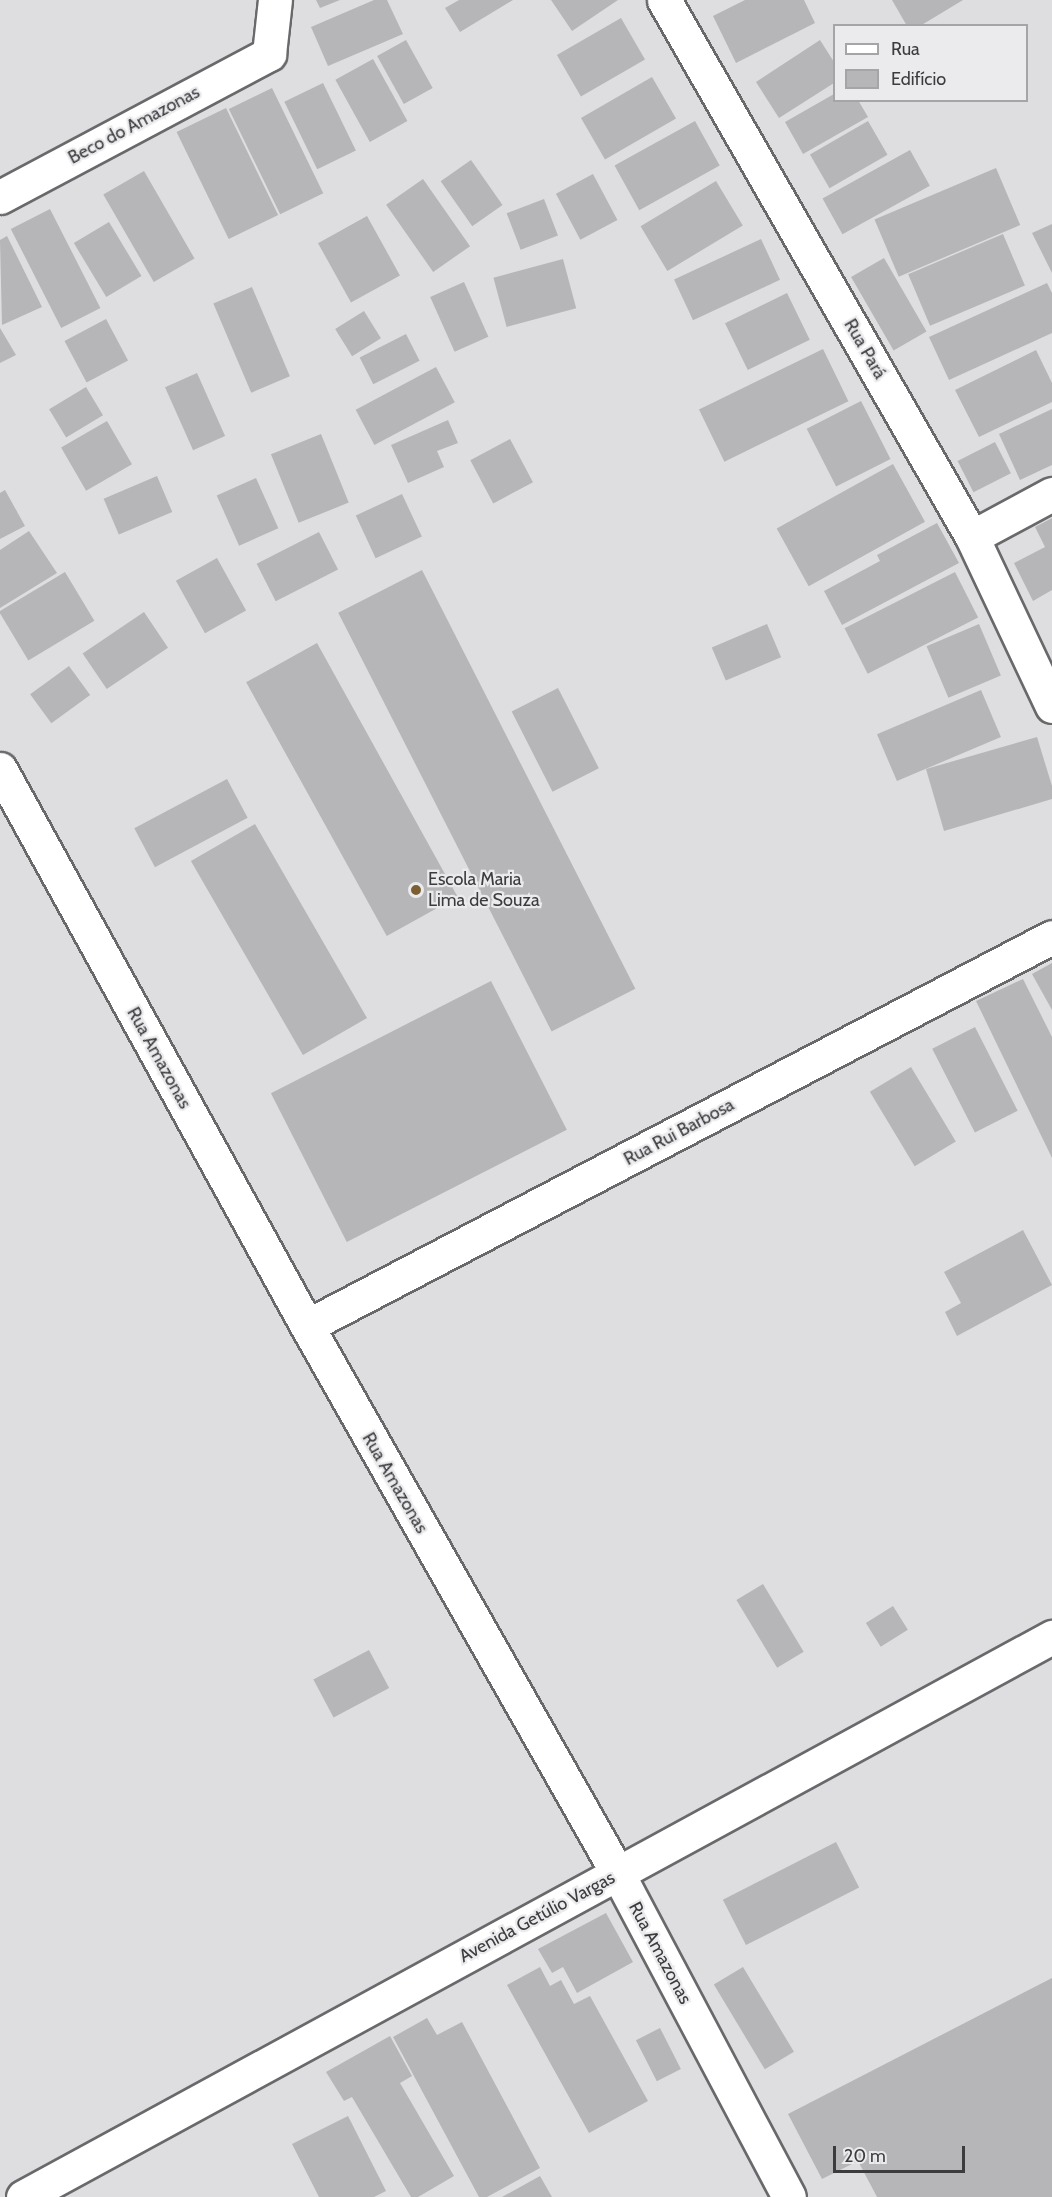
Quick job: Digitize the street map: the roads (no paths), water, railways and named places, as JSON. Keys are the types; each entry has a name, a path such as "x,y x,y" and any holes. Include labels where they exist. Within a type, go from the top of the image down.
{"street":[{"name":"Beco do Amazonas","path":"0,197 269,54 275,0"},
{"name":"Rua Pará","path":"664,0 972,537 1052,706"},
{"path":"972,537 1052,494"},
{"name":"Rua Amazonas","path":"0,769 307,1326 618,1874 789,2197"},
{"name":"Rua Rui Barbosa","path":"307,1326 1052,938"},
{"name":"Avenida Getúlio Vargas","path":"23,2197 1052,1637"}],"place":[{"name":"Escola Maria Lima de Souza","path":"416,890"}]}
